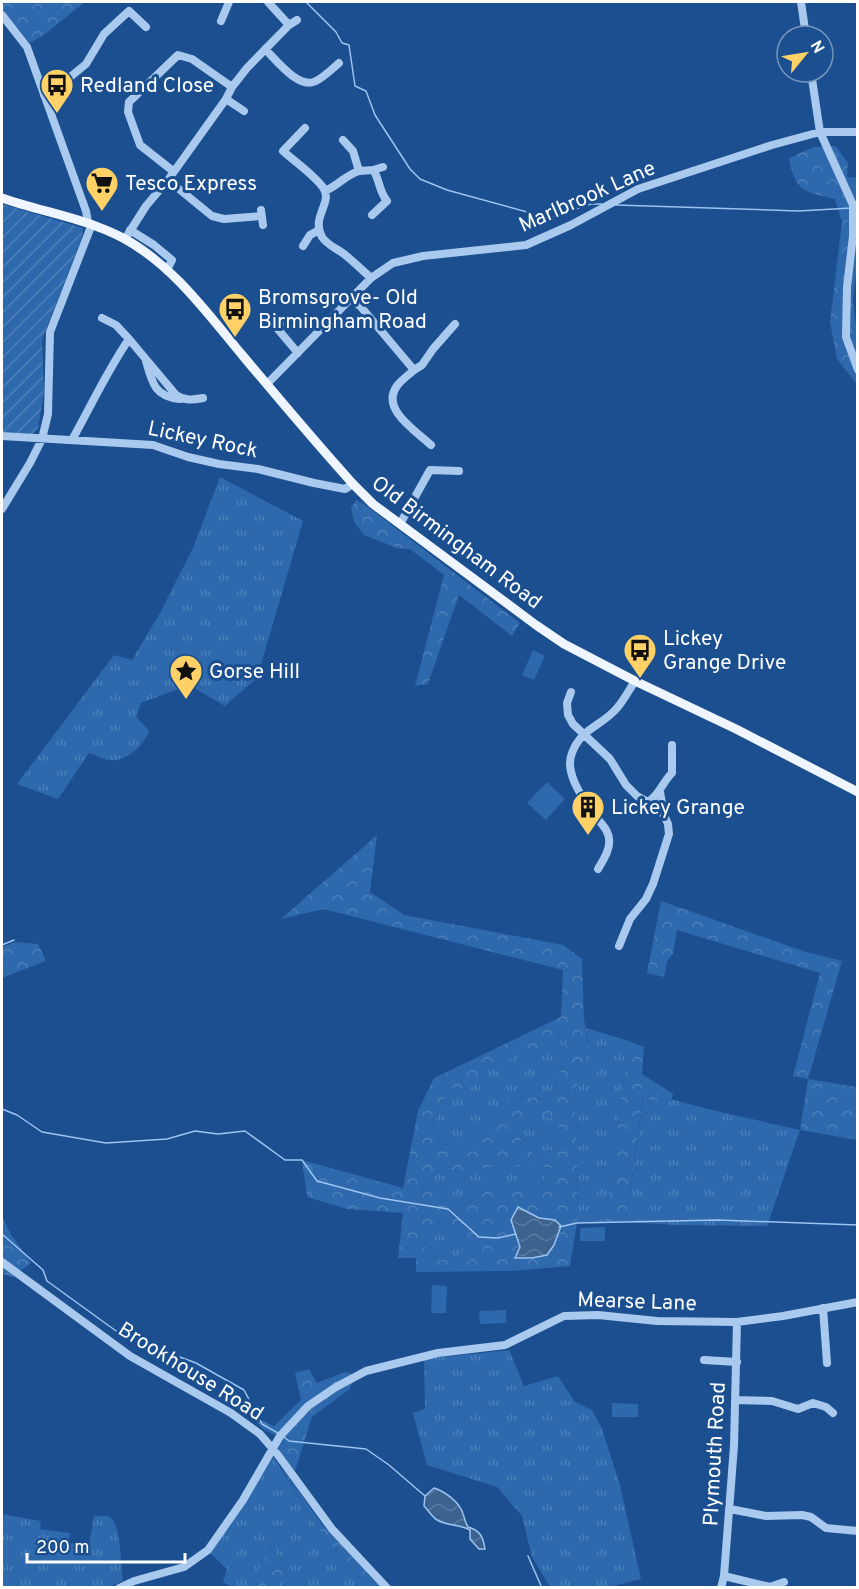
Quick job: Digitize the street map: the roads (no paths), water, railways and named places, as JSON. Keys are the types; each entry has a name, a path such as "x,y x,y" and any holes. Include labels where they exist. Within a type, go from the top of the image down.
{"main road":[{"name":"Old Birmingham Road","path":"2,198 33,209 90,223 125,239 167,270 201,306 352,484 400,524 536,625 564,644 635,681 736,729 858,792"}],"street":[{"path":"221,21 229,2"},
{"path":"268,2 289,25"},
{"path":"801,2 804,24"},
{"path":"44,95 52,92 86,64 104,34 129,11 146,27"},
{"path":"2,15 27,47 90,223 50,332 48,414 42,439 2,509"},
{"path":"125,239 226,99 232,87 265,49 297,20"},
{"path":"265,49 296,79 305,83 314,82 339,63"},
{"path":"173,171 140,145 128,112 129,102 178,55 192,59 232,87"},
{"path":"813,84 820,132 853,205 846,337 858,370"},
{"path":"226,99 244,111"},
{"path":"300,130 280,154 318,181 325,191 325,202 318,223 325,242 344,254 371,278"},
{"name":"Marlbrook Lane","path":"267,384 371,278 393,263 423,256 526,245 571,225 638,189 772,145 820,132 858,132"},
{"path":"343,140 353,151 359,171"},
{"path":"325,191 335,187 348,174 383,167"},
{"path":"372,215 389,199 378,185 373,170"},
{"path":"168,180 212,216 224,219 261,213 263,225"},
{"path":"130,230 172,260 167,270"},
{"path":"303,246 310,235 319,230"},
{"path":"351,299 361,307 414,370"},
{"path":"102,318 116,325 176,395 182,399 203,398"},
{"path":"283,321 276,327 298,353"},
{"path":"431,445 397,414 392,402 395,387 422,365 455,324"},
{"path":"72,440 92,406 110,367 129,339"},
{"name":"Lickey Rock","path":"2,436 153,446 219,464 258,469 345,489 352,484"},
{"path":"400,524 430,470 459,471"},
{"path":"598,869 610,845 609,837 604,825 593,813 571,775 571,754 584,733 616,710 635,681"},
{"path":"571,692 567,703 568,715 573,724 609,759 626,785 637,796 664,815"},
{"path":"619,946 630,919 646,899 653,884 669,834 660,792 664,781 672,773 676,757 672,746"},
{"path":"648,802 660,792"},
{"name":"Brookhouse Road","path":"2,1262 130,1356 231,1413 260,1434 332,1529 387,1587"},
{"name":"Mearse Lane","path":"119,1587 137,1584 184,1567 208,1550 243,1500 280,1436 308,1406 336,1387 366,1371 438,1353 505,1345 564,1316 598,1315 657,1321 737,1322 858,1302"},
{"path":"823,1308 827,1363"},
{"name":"Plymouth Road","path":"721,1587 730,1509 736,1400 737,1322"},
{"path":"704,1360 737,1362"},
{"path":"736,1400 772,1401 798,1409 813,1403 826,1407 833,1413"},
{"path":"260,1434 280,1436"},
{"path":"730,1509 766,1516 802,1515 811,1517 826,1528 858,1531"},
{"path":"724,1576 770,1587 784,1582"}],"water":[{"path":"518,1207 539,1218 555,1220 561,1226 554,1245 547,1255 515,1258 520,1247 511,1220"},
{"path":"434,1488 447,1494 459,1505 468,1527 481,1535 485,1549 479,1549 470,1539 470,1530 445,1523 432,1516 424,1506 425,1496"}],"waterway":[{"path":"306,2 336,32 342,43 349,45 355,86 366,91 375,115 410,169 420,179 447,190 549,218 591,204 602,204"},
{"path":"616,205 799,211 851,208"},
{"path":"2,945 14,940"},
{"path":"2,1109 17,1115 42,1132 106,1143 167,1139 195,1131 218,1134 245,1131 285,1160 302,1160 317,1181 380,1198 448,1209 479,1237 498,1238 516,1234"},
{"path":"559,1227 577,1223 718,1220 858,1225"},
{"path":"2,1234 43,1270 47,1281 123,1336 137,1341"},
{"path":"142,1343 196,1363 244,1390 262,1424 278,1433"},
{"path":"284,1437 289,1441 366,1449 389,1465 425,1496"},
{"path":"528,1556 542,1588"}],"place":[{"name":"Redland Close","path":"57,114"},
{"name":"Tesco Express","path":"102,212"},
{"name":"Bromsgrove- Old Birmingham Road","path":"235,338"},
{"name":"Lickey Grange Drive","path":"640,679"},
{"name":"Gorse Hill","path":"186,700"},
{"name":"Lickey Grange","path":"588,836"}]}
